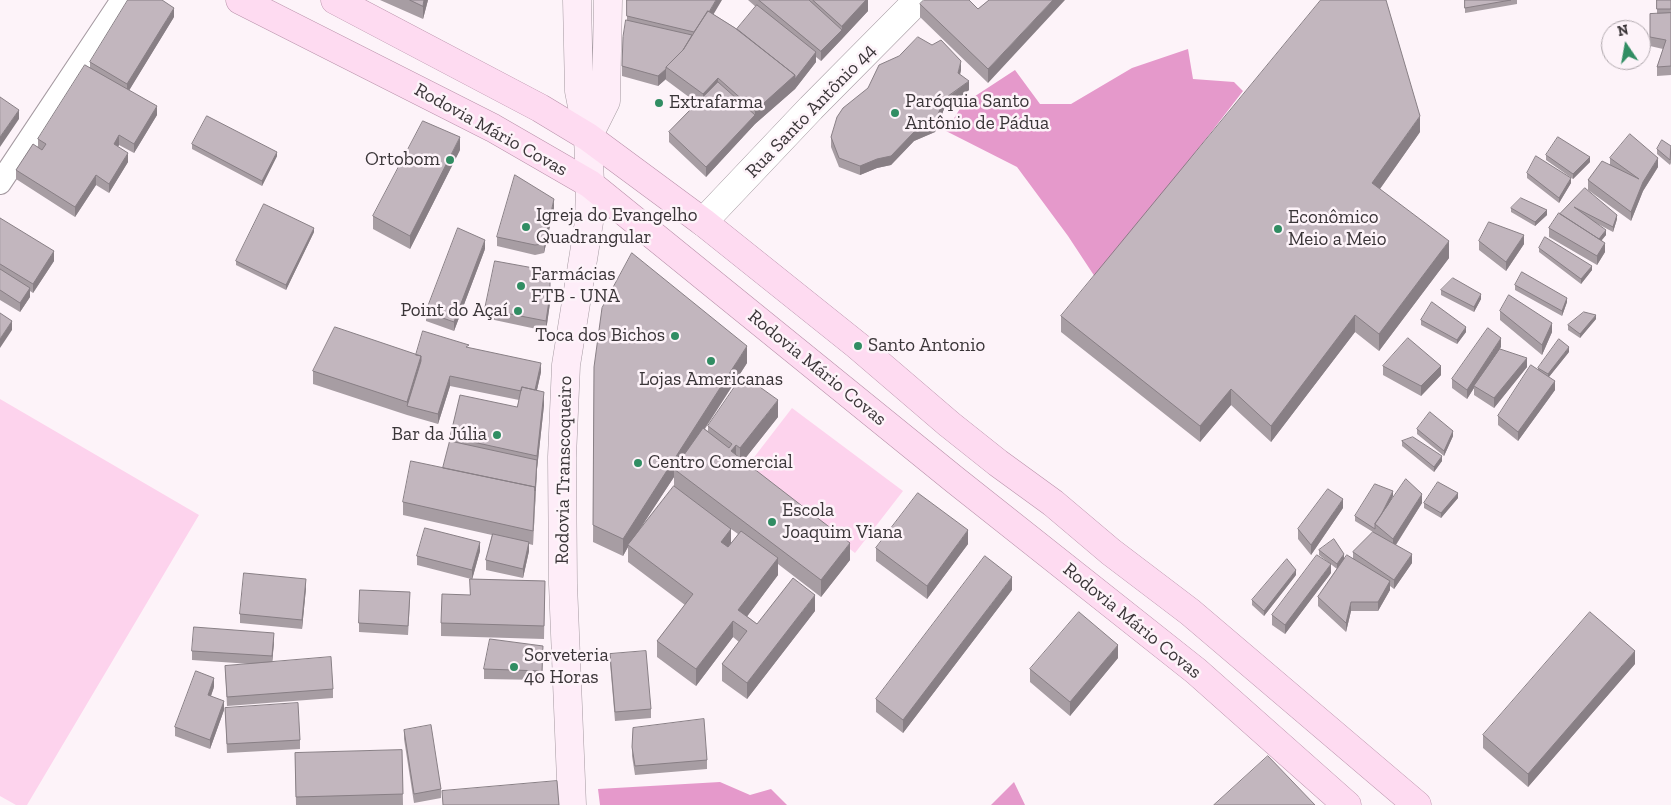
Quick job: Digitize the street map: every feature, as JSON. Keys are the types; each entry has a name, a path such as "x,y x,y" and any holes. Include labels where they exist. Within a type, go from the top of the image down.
{"main road":[{"name":"Rodovia Mário Covas","path":"240,0 493,128 590,184 955,480 1196,671 1347,805"},
{"path":"334,0 540,108 588,138 704,222 858,346 984,452 1053,503 1111,552 1190,612 1417,805"},
{"name":"Rodovia Transcoqueiro","path":"572,805 563,584 562,457 566,365 589,222 590,184 588,138 579,91 577,0"},
{"path":"588,138 606,101 608,0"}],"street":[{"path":"0,183 122,0"},
{"name":"Rua Santo Antônio 44","path":"704,222 811,108 918,0"}],"shaded area":[{"path":"1188,49 1193,79 1234,82 1243,91 1097,280 1068,236 1017,167 946,131 963,104 1015,70 1040,104 1071,104 1132,68"},
{"path":"0,399 199,515 27,805 16,805 0,796"},
{"path":"792,408 903,491 855,553 745,469"},
{"path":"720,782 750,795 771,789 787,805 600,805 598,789"},
{"path":"1014,782 1025,805 991,805"}],"building":[{"path":"128,0 162,0 174,8 127,84 90,62"},
{"path":"410,0 424,0 423,6"},
{"path":"627,0 716,0 694,32 627,16"},
{"path":"759,0 809,0 842,30 821,51"},
{"path":"813,0 866,0 842,26"},
{"path":"924,0 969,0 978,9 989,0 1053,0 988,69 920,4"},
{"name":"Econômico Meio a Meio","path":"1321,0 1386,0 1420,116 1372,183 1449,241 1379,334 1355,315 1271,426 1231,389 1200,426 1061,316"},
{"path":"1465,0 1511,0 1465,8"},
{"path":"1657,0 1671,0 1671,9 1657,9"},
{"path":"757,5 816,52 795,79 795,75 737,29"},
{"path":"708,11 735,28 795,75 755,111 718,78 703,94 666,67 683,50"},
{"path":"1671,13 1671,66 1657,67 1666,40 1651,37 1650,14"},
{"path":"626,20 692,35 683,50 658,76 622,66 623,37"},
{"name":"Paróquia Santo Antônio de Pádua","path":"918,37 932,45 941,40 961,61 958,73 969,81 944,99 935,122 914,132 891,156 860,166 839,158 831,137 837,117 843,108 868,88 879,65 899,56"},
{"path":"85,65 157,106 134,144 119,135 114,144 128,153 109,184 96,175 75,207 16,170 33,144 42,150 46,144 38,139"},
{"path":"718,82 755,115 706,167 669,132"},
{"path":"0,97 19,110 0,137"},
{"path":"207,116 277,152 262,181 192,144"},
{"path":"423,121 460,137 410,236 373,216"},
{"path":"1630,134 1658,158 1643,182 1631,212 1588,180 1602,161 1639,179 1610,158"},
{"path":"1558,137 1590,157 1573,174 1546,155"},
{"path":"1662,140 1671,146 1670,160 1657,149"},
{"path":"1536,156 1571,178 1559,198 1527,173"},
{"name":"Igreja do Evangelho Quadrangular","path":"515,175 554,199 544,244 535,245 497,237"},
{"path":"1585,188 1617,215 1613,227 1574,207 1606,230 1599,239 1560,214"},
{"path":"1521,198 1547,210 1535,222 1511,208"},
{"path":"264,204 314,228 286,285 236,261"},
{"path":"1559,213 1605,243 1597,256 1549,228"},
{"path":"0,218 54,251 33,284 0,264"},
{"path":"1489,222 1524,235 1506,262 1479,241"},
{"path":"458,228 485,240 454,322 426,312"},
{"path":"1545,237 1592,266 1581,279 1539,248"},
{"name":"Centro Comercial","path":"632,253 747,346 623,539 593,525 594,367 602,308"},
{"path":"495,261 550,271 550,294 546,321 485,309"},
{"path":"0,269 30,288 20,303 0,290"},
{"path":"1522,272 1567,298 1562,311 1515,285"},
{"path":"1453,278 1481,294 1474,307 1441,290"},
{"path":"1509,295 1552,323 1542,345 1500,311"},
{"path":"1432,302 1466,327 1457,340 1421,320"},
{"path":"1584,312 1596,315 1580,334 1568,325"},
{"path":"0,313 12,321 0,339"},
{"path":"335,327 421,356 407,402 313,371"},
{"path":"1488,328 1501,338 1467,390 1452,379"},
{"path":"423,331 469,345 466,347 541,363 535,390 522,387 521,391 450,376 438,414 407,406 421,361 421,356 416,355"},
{"path":"1408,338 1441,366 1421,386 1383,366"},
{"path":"1559,339 1569,347 1548,374 1538,368"},
{"path":"1500,349 1527,358 1494,398 1474,386"},
{"path":"1531,365 1555,381 1518,432 1498,416"},
{"path":"743,375 778,400 740,448 736,445 731,451 850,543 821,580 674,469 703,428 729,448 732,444 708,426"},
{"name":"Bar da Júlia","path":"522,387 544,392 537,456 450,437 460,395 517,407"},
{"path":"1430,412 1453,431 1444,451 1417,429"},
{"path":"1413,437 1442,456 1434,467 1402,441"},
{"path":"450,441 537,460 535,491 535,487 443,468"},
{"path":"411,461 535,487 533,531 403,502"},
{"path":"1406,479 1422,494 1393,539 1375,524"},
{"path":"1438,482 1458,493 1441,513 1424,503"},
{"path":"1375,484 1393,491 1375,524 1375,529 1355,516"},
{"path":"674,486 731,529 721,542 728,547 741,531 778,558 738,610 757,624 793,578 815,595 747,683 722,664 747,631 733,621 696,669 657,641 693,594 628,545"},
{"path":"1328,489 1343,499 1311,545 1298,529"},
{"path":"918,493 968,530 927,586 876,548"},
{"path":"425,528 480,542 472,570 417,556"},
{"path":"1373,532 1412,554 1394,580 1353,552"},
{"path":"493,534 529,542 523,569 486,560"},
{"path":"1334,539 1344,554 1337,564 1319,550"},
{"path":"1317,555 1331,564 1285,625 1272,615"},
{"path":"1347,555 1390,581 1378,602 1351,602 1346,623 1318,597"},
{"path":"985,556 1012,577 903,720 876,699"},
{"path":"1287,559 1296,570 1264,611 1252,600"},
{"path":"244,573 306,579 302,620 240,614"},
{"path":"470,579 545,581 544,626 441,623 442,594 470,595"},
{"path":"360,590 410,592 408,626 359,623"},
{"path":"1079,612 1118,645 1070,702 1030,669"},
{"path":"1590,612 1635,651 1528,774 1483,735"},
{"path":"194,627 274,633 272,656 192,651"},
{"name":"Sorveteria 40 Horas","path":"490,639 543,646 542,671 484,669"},
{"path":"646,651 651,709 615,712 610,654"},
{"path":"331,657 333,689 227,697 225,666"},
{"path":"196,671 214,678 208,695 224,701 210,740 175,727"},
{"path":"298,703 300,740 227,744 225,708"},
{"path":"704,719 707,760 635,766 632,747 633,728"},
{"path":"431,725 441,789 414,794 404,730"},
{"path":"402,750 403,794 296,797 295,753"},
{"path":"1268,756 1315,805 1214,805"},
{"path":"557,781 559,805 443,805 442,791"}],"place":[{"name":"Extrafarma","path":"659,103"},
{"name":"Paróquia Santo Antônio de Pádua","path":"895,113"},
{"name":"Ortobom","path":"450,160"},
{"name":"Igreja do Evangelho Quadrangular","path":"526,227"},
{"name":"Econômico Meio a Meio","path":"1278,229"},
{"name":"Farmácias FTB - UNA","path":"521,286"},
{"name":"Point do Açaí","path":"518,311"},
{"name":"Toca dos Bichos","path":"675,336"},
{"name":"Santo Antonio","path":"858,346"},
{"name":"Lojas Americanas","path":"711,361"},
{"name":"Bar da Júlia","path":"497,435"},
{"name":"Centro Comercial","path":"638,463"},
{"name":"Escola Joaquim Viana","path":"772,522"},
{"name":"Sorveteria 40 Horas","path":"514,667"}]}
